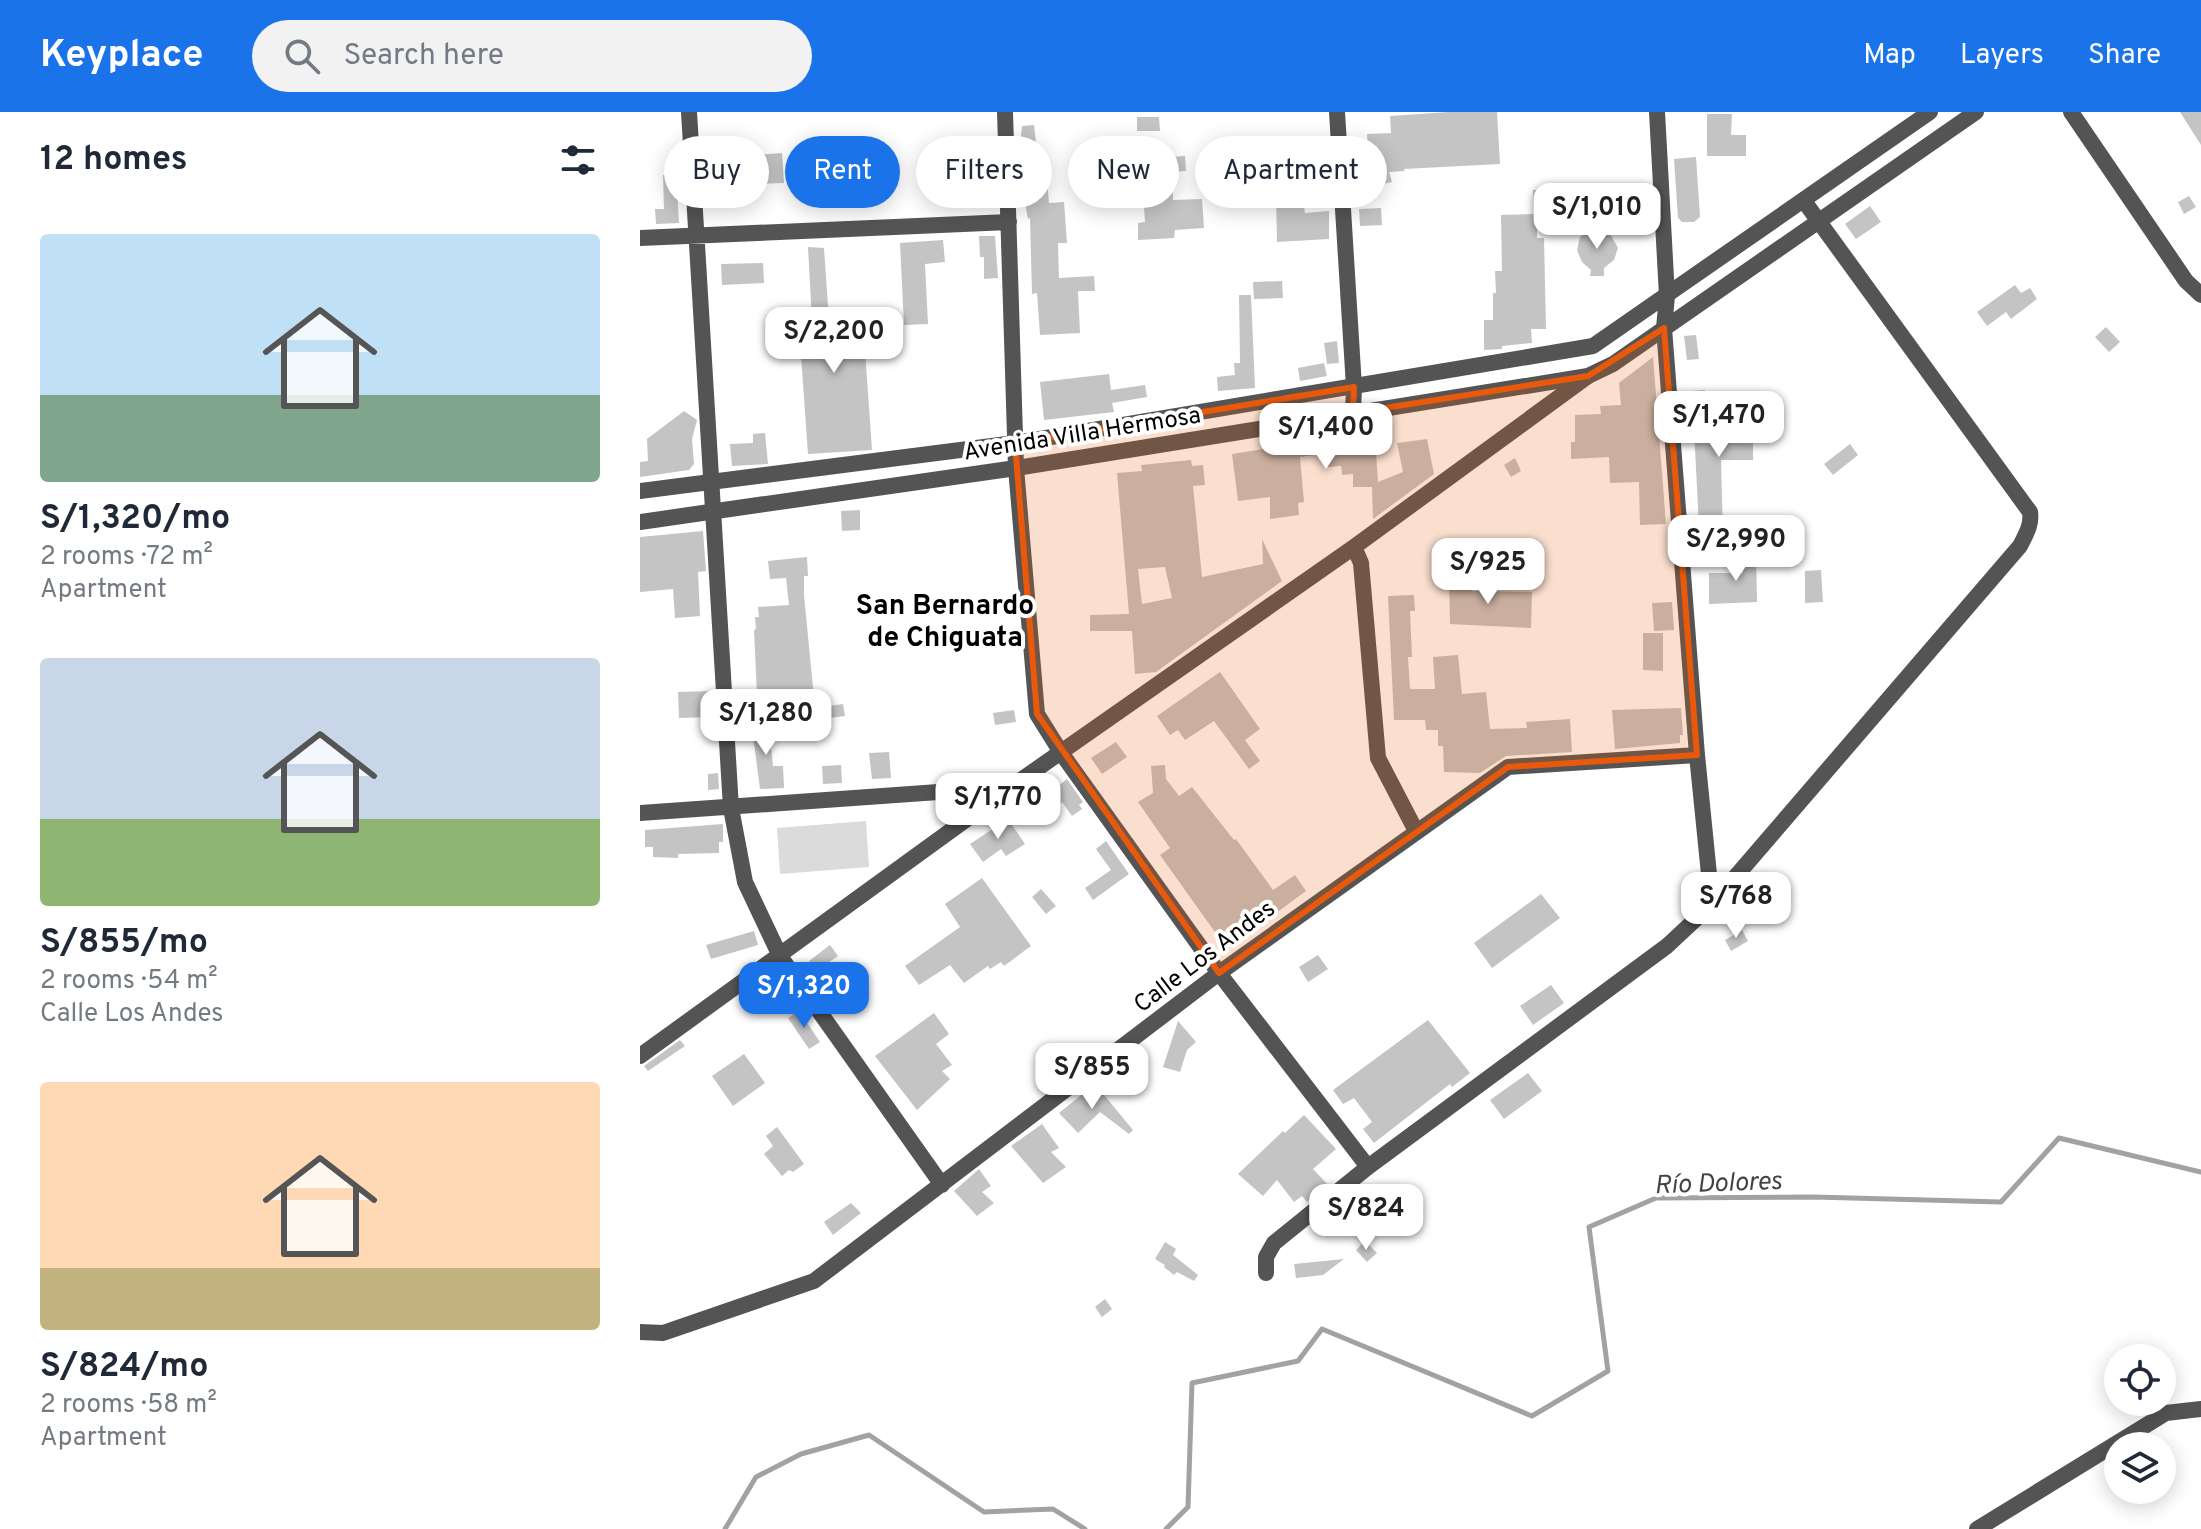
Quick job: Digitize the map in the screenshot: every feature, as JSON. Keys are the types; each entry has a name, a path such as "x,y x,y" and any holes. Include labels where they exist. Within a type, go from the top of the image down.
{"street":[{"path":"689,112 731,808 745,882 780,956 942,1185"},
{"path":"1005,112 1016,468 1037,714 1062,754 1219,973 1368,1167"},
{"path":"1337,112 1353,413"},
{"path":"1657,112 1667,296 1664,328 1697,755 1712,904"},
{"name":"Avenida Villa Hermosa","path":"640,491 1015,443 1593,346 1930,112"},
{"name":"Avenida Villa Hermosa","path":"640,522 1016,468 1588,376 1613,364 1976,112"},
{"path":"2071,112 2186,281 2201,295"},
{"path":"1266,1273 1266,1257 1274,1243 1368,1167 1667,946 1712,904 2020,546 2032,522 2030,512 1804,201"},
{"path":"640,238 1009,222"},
{"path":"640,1056 1011,787 1354,547 1588,376"},
{"path":"1354,547 1361,563 1378,758 1416,831"},
{"name":"Calle Los Andes","path":"640,1332 663,1333 814,1281 1219,973 1508,767 1697,755"},
{"path":"640,813 1011,787"},
{"path":"1977,1529 2166,1413 2201,1409"}],"highlighted area":[{"path":"1664,328 1697,755 1508,767 1219,973 1037,714 1015,443 1354,387 1353,413 1588,376"}],"shaded area":[{"path":"866,821 869,867 780,874 777,828"}],"building":[{"path":"1497,112 1500,164 1404,169 1389,172 1392,182 1387,183 1387,136 1367,134 1391,133 1390,116"},
{"path":"2180,112 2201,112 2201,145"},
{"path":"1707,114 1732,114 1731,135 1746,135 1746,156 1707,156"},
{"path":"1137,117 1159,117 1160,131 1137,131"},
{"path":"1034,125 1035,136 1021,136 1022,126"},
{"path":"782,153 784,183 769,184 769,154"},
{"path":"1179,156 1185,156 1186,171 1179,171"},
{"path":"1696,157 1700,217 1694,222 1682,222 1678,218 1674,159"},
{"path":"663,175 664,208 678,208 679,223 656,224 655,209 664,209"},
{"path":"1560,189 1560,213 1534,214 1533,190"},
{"path":"2189,196 2196,207 2184,214 2178,202"},
{"path":"1195,199 1195,208 1203,208 1204,228 1175,230 1174,238 1138,240 1138,223 1145,222 1144,208 1179,208 1179,200"},
{"path":"1064,202 1067,243 1058,243 1059,278 1094,276 1095,291 1078,291 1080,333 1040,335 1037,293 1032,294 1026,208 1052,208 1052,203"},
{"path":"1870,206 1881,222 1856,239 1845,224"},
{"path":"1276,208 1304,208 1305,213 1329,211 1329,239 1277,242"},
{"path":"1381,208 1382,225 1360,226 1359,209"},
{"path":"1537,214 1537,238 1544,238 1546,329 1531,329 1532,343 1484,350 1484,320 1493,320 1495,271 1502,271 1501,215"},
{"path":"1597,228 1609,232 1618,248 1614,260 1604,268 1604,276 1590,276 1591,270 1582,262 1577,250 1580,237"},
{"path":"979,236 995,236 998,278 984,279 984,257 980,257"},
{"path":"943,240 945,262 925,264 928,324 904,325 900,243"},
{"path":"808,247 824,248 829,320 859,317 861,337 864,336 872,450 808,454 800,341 813,340"},
{"path":"763,263 764,283 722,285 721,264"},
{"path":"1282,281 1283,298 1254,299 1253,282"},
{"path":"2015,285 2021,293 2030,288 2037,299 2011,319 2006,312 1987,326 1977,312"},
{"path":"1239,295 1251,295 1255,388 1218,391 1217,377 1235,375 1234,363 1240,363"},
{"path":"2106,327 2120,342 2109,352 2095,337"},
{"path":"1696,335 1699,359 1687,360 1684,336"},
{"path":"1337,341 1339,363 1327,364 1324,343"},
{"path":"1653,357 1666,524 1640,525 1639,482 1610,483 1609,457 1571,459 1571,442 1575,442 1575,415 1601,414 1600,406 1621,405 1619,383"},
{"path":"1324,363 1327,376 1300,381 1298,368"},
{"path":"1109,374 1111,390 1145,385 1147,397 1112,403 1114,412 1044,420 1040,382"},
{"path":"1705,390 1705,398 1718,398 1719,408 1763,406 1764,424 1753,424 1753,460 1721,460 1723,533 1748,533 1748,543 1700,545 1692,391"},
{"path":"684,411 697,420 692,439 694,464 689,470 640,477 640,462 648,461 647,439"},
{"path":"1358,432 1359,454 1376,453 1378,482 1403,472 1397,443 1427,439 1434,474 1373,519 1372,487 1353,487 1353,474 1342,475 1341,466 1328,467 1327,453 1300,457 1304,502 1298,503 1299,515 1270,519 1270,497 1238,501 1232,454 1270,448 1269,442"},
{"path":"765,433 768,464 732,466 730,444 753,443 753,434"},
{"path":"1850,444 1858,455 1833,475 1824,464"},
{"path":"1515,458 1521,471 1511,477 1504,465"},
{"path":"1191,460 1192,466 1203,465 1205,485 1193,486 1202,577 1263,564 1262,539 1282,581 1156,672 1135,674 1132,631 1090,631 1090,615 1129,614 1117,473 1142,471 1141,465","holes":["1165,567 1172,598 1142,604 1138,569"]},
{"path":"860,510 860,530 842,531 841,511"},
{"path":"703,531 706,571 698,572 700,616 675,618 673,589 640,592 640,537"},
{"path":"1743,550 1756,550 1757,602 1709,604 1709,573 1743,573"},
{"path":"807,557 808,576 804,576 804,595 815,708 843,704 845,716 798,722 796,710 777,712 775,693 757,695 754,630 755,617 759,617 758,607 789,605 786,578 770,579 768,561"},
{"path":"1821,570 1823,602 1805,603 1805,571"},
{"path":"1449,575 1472,575 1472,591 1532,592 1531,628 1450,624"},
{"path":"1414,595 1415,611 1410,611 1412,657 1408,657 1410,689 1435,689 1433,657 1458,655 1462,694 1486,692 1490,729 1527,728 1526,722 1570,719 1572,752 1506,756 1480,773 1444,772 1443,746 1438,746 1438,730 1426,730 1425,720 1394,720 1388,596"},
{"path":"1672,602 1674,630 1654,631 1652,603"},
{"path":"1643,633 1663,633 1663,671 1643,670"},
{"path":"1220,672 1260,729 1245,740 1260,761 1249,769 1214,721 1185,740 1178,730 1170,735 1157,716"},
{"path":"713,691 714,717 679,718 678,692"},
{"path":"1681,708 1683,735 1680,735 1680,743 1615,749 1612,710"},
{"path":"1014,710 1016,722 995,725 993,713"},
{"path":"768,718 773,766 783,766 784,788 760,789 751,720"},
{"path":"1116,742 1127,757 1102,774 1091,758"},
{"path":"889,752 891,778 872,779 869,753"},
{"path":"841,765 842,783 823,784 822,766"},
{"path":"1165,765 1166,779 1179,796 1192,787 1236,839 1273,890 1295,875 1306,891 1227,949 1160,855 1170,848 1138,802 1153,793 1151,766"},
{"path":"718,773 719,789 708,790 708,774"},
{"path":"1067,779 1083,802 1079,805 1082,809 1072,816 1062,802 1052,810 1043,798"},
{"path":"1008,819 1025,844 1006,856 1001,849 983,862 970,844"},
{"path":"723,824 723,842 719,842 719,853 678,854 678,858 653,857 653,847 645,847 645,830"},
{"path":"1106,841 1129,874 1093,900 1085,888 1111,870 1096,849"},
{"path":"982,878 1031,946 1004,966 1001,962 990,969 988,966 964,983 950,965 919,985 905,966 960,927 945,904"},
{"path":"1041,889 1056,906 1046,914 1032,897"},
{"path":"1541,894 1560,918 1492,968 1474,943"},
{"path":"1742,930 1748,941 1731,951 1725,940"},
{"path":"754,931 758,945 711,959 706,945"},
{"path":"830,945 838,956 816,971 809,961"},
{"path":"1318,955 1328,969 1308,982 1299,967"},
{"path":"1551,985 1564,1003 1533,1025 1520,1006"},
{"path":"799,1011 820,1042 809,1049 788,1018"},
{"path":"934,1013 949,1034 936,1044 952,1065 942,1071 950,1079 917,1110 875,1056"},
{"path":"1428,1020 1470,1073 1452,1087 1450,1084 1374,1143 1363,1129 1372,1122 1354,1098 1343,1104 1333,1090"},
{"path":"1178,1021 1196,1042 1187,1050 1180,1072 1163,1067"},
{"path":"680,1040 685,1046 648,1071 644,1066"},
{"path":"744,1054 765,1083 733,1106 712,1076"},
{"path":"1528,1073 1542,1091 1504,1119 1490,1100"},
{"path":"1095,1084 1133,1130 1129,1134 1100,1112 1078,1133 1059,1113"},
{"path":"1304,1115 1336,1149 1313,1169 1328,1185 1307,1202 1302,1196 1294,1202 1277,1180 1263,1196 1238,1174"},
{"path":"1042,1124 1059,1148 1051,1152 1066,1167 1043,1183 1011,1146"},
{"path":"777,1127 804,1164 782,1176 764,1154 773,1146 766,1136"},
{"path":"979,1169 991,1186 982,1192 994,1203 977,1216 954,1191"},
{"path":"1364,1184 1383,1207 1356,1228 1350,1219 1334,1234 1320,1220"},
{"path":"851,1203 861,1213 833,1235 824,1222"},
{"path":"1365,1241 1377,1253 1367,1262 1356,1250"},
{"path":"1165,1242 1176,1249 1173,1255 1198,1275 1194,1281 1177,1272 1174,1275 1155,1259"},
{"path":"1344,1259 1323,1275 1296,1278 1294,1264"},
{"path":"1105,1299 1112,1309 1102,1317 1095,1307"}],"waterway":[{"name":"Río Dolores","path":"1166,1529 1188,1507 1192,1383 1298,1361 1322,1329 1532,1416 1608,1371 1589,1227 1656,1198 1814,1197 2001,1202 2059,1138 2201,1172"},
{"name":"Río Dolores","path":"725,1529 756,1477 801,1454 869,1435 984,1512 1053,1509 1085,1529"}],"district":[{"name":"San Bernardo de Chiguata","path":"945,620"}]}
